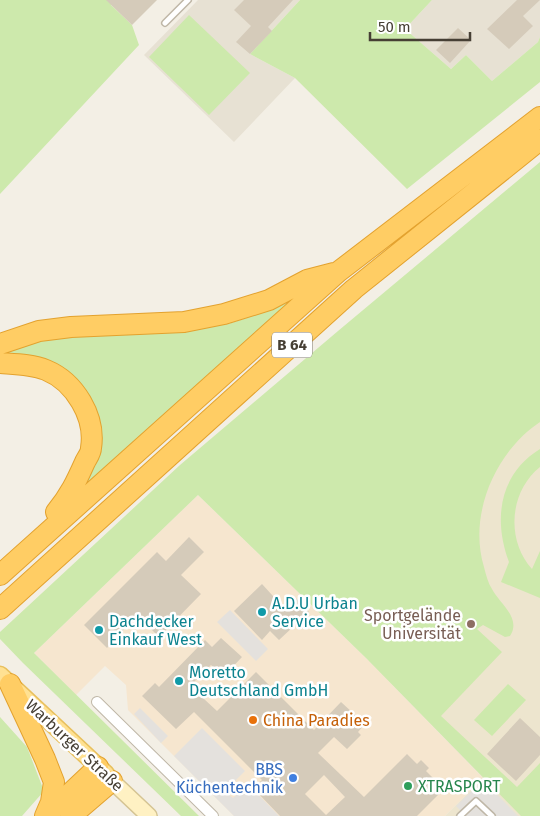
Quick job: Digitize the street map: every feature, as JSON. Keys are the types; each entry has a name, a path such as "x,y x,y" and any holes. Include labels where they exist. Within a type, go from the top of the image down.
{"highway":[{"name":"B 64","path":"0,575 338,272 540,117"},
{"name":"B 64","path":"0,609 354,290 540,140"},
{"path":"0,344 39,331 71,327 184,322 224,314 268,300 307,280 338,272"},
{"path":"0,363 24,364 46,370 67,383 81,400 91,429 91,449 71,494 28,550"},
{"path":"5,680 45,759 54,782 51,802 46,816"},
{"path":"46,816 105,774"},
{"path":"72,816 105,774"}],"main road":[{"name":"Warburger Straße","path":"5,680 149,816"}],"street":[{"path":"97,702 213,816"}],"lane":[{"path":"165,23 188,0"},
{"path":"460,816 476,800 492,816"}],"shaded area":[{"path":"198,0 300,0 250,54 295,78 234,142 144,55"},
{"path":"432,0 540,0 540,37 538,42 492,81 466,55 451,69 405,29"},
{"name":"Sportgelände Universität","path":"540,381 540,816 445,816 483,778 368,660"},
{"path":"198,495 368,660 483,778 445,816 234,816 128,710 126,685 105,666 76,695 34,653"},
{"path":"230,610 268,649 256,661 217,622"},
{"path":"140,708 168,736 161,743 134,714"},
{"path":"202,728 245,771 225,791 233,798 248,784 279,816 234,816 174,756"},
{"path":"483,780 518,816 466,816 456,806"}],"green space":[{"path":"0,0 116,0 111,5 132,25 139,45 0,194"},
{"path":"300,0 432,0 405,29 451,69 466,55 492,81 538,42 540,37 540,82 407,189 295,78 250,54"},
{"path":"189,15 250,73 209,115 149,57"},
{"path":"540,162 540,422 510,450 498,467 489,486 483,506 480,527 480,547 487,579 495,594 508,611 513,623 513,629 510,636 505,637 483,625 477,629 502,652 441,716 517,787 540,763 540,816 521,816 368,660 198,495 34,653 199,816 181,816 23,663 0,639 0,632 180,465"},
{"path":"308,293 85,487 99,451 87,400 0,358 0,351 45,339 185,330 228,324 273,309"},
{"path":"540,449 540,467 522,489 517,503 515,531 518,544 532,569 540,551 540,598 501,582 509,562 501,530 501,514 503,499 516,471 526,459"},
{"path":"508,684 526,700 492,736 474,720"},
{"path":"0,717 27,747 44,791 22,816 0,816"}],"building":[{"path":"106,0 157,0 132,25"},
{"path":"244,0 293,0 268,27 272,31 250,54 236,42 251,26 234,10"},
{"path":"517,0 540,0 523,16 533,26 509,49 487,29"},
{"path":"458,28 471,40 450,63 436,50"},
{"path":"189,537 204,552 181,575 201,594 159,637 137,615 107,648 84,625 157,552 166,561"},
{"name":"A.D.U Urban Service","path":"262,584 283,607 294,596 309,612 279,640 270,631 262,640 234,611"},
{"path":"221,638 242,657 223,677 211,665 190,686 217,711 256,672 314,730 341,702 365,724 358,732 361,735 347,749 334,737 318,753 364,797 407,754 417,764 421,760 429,768 426,771 444,789 417,816 280,816 253,788 262,780 194,712 176,729 142,696 155,683 159,687 205,640 212,647","holes":["324,775 345,797 326,815 305,794"]},
{"path":"520,718 540,737 540,755 516,781 487,754"}],"place":[{"name":"A.D.U Urban Service","path":"262,612"},
{"name":"Sportgelände Universität","path":"471,624"},
{"name":"Dachdecker Einkauf West","path":"99,630"},
{"name":"Moretto Deutschland GmbH","path":"179,681"},
{"name":"China Paradies","path":"253,720"},
{"name":"BBS Küchentechnik","path":"293,778"},
{"name":"XTRASPORT","path":"408,786"}]}
